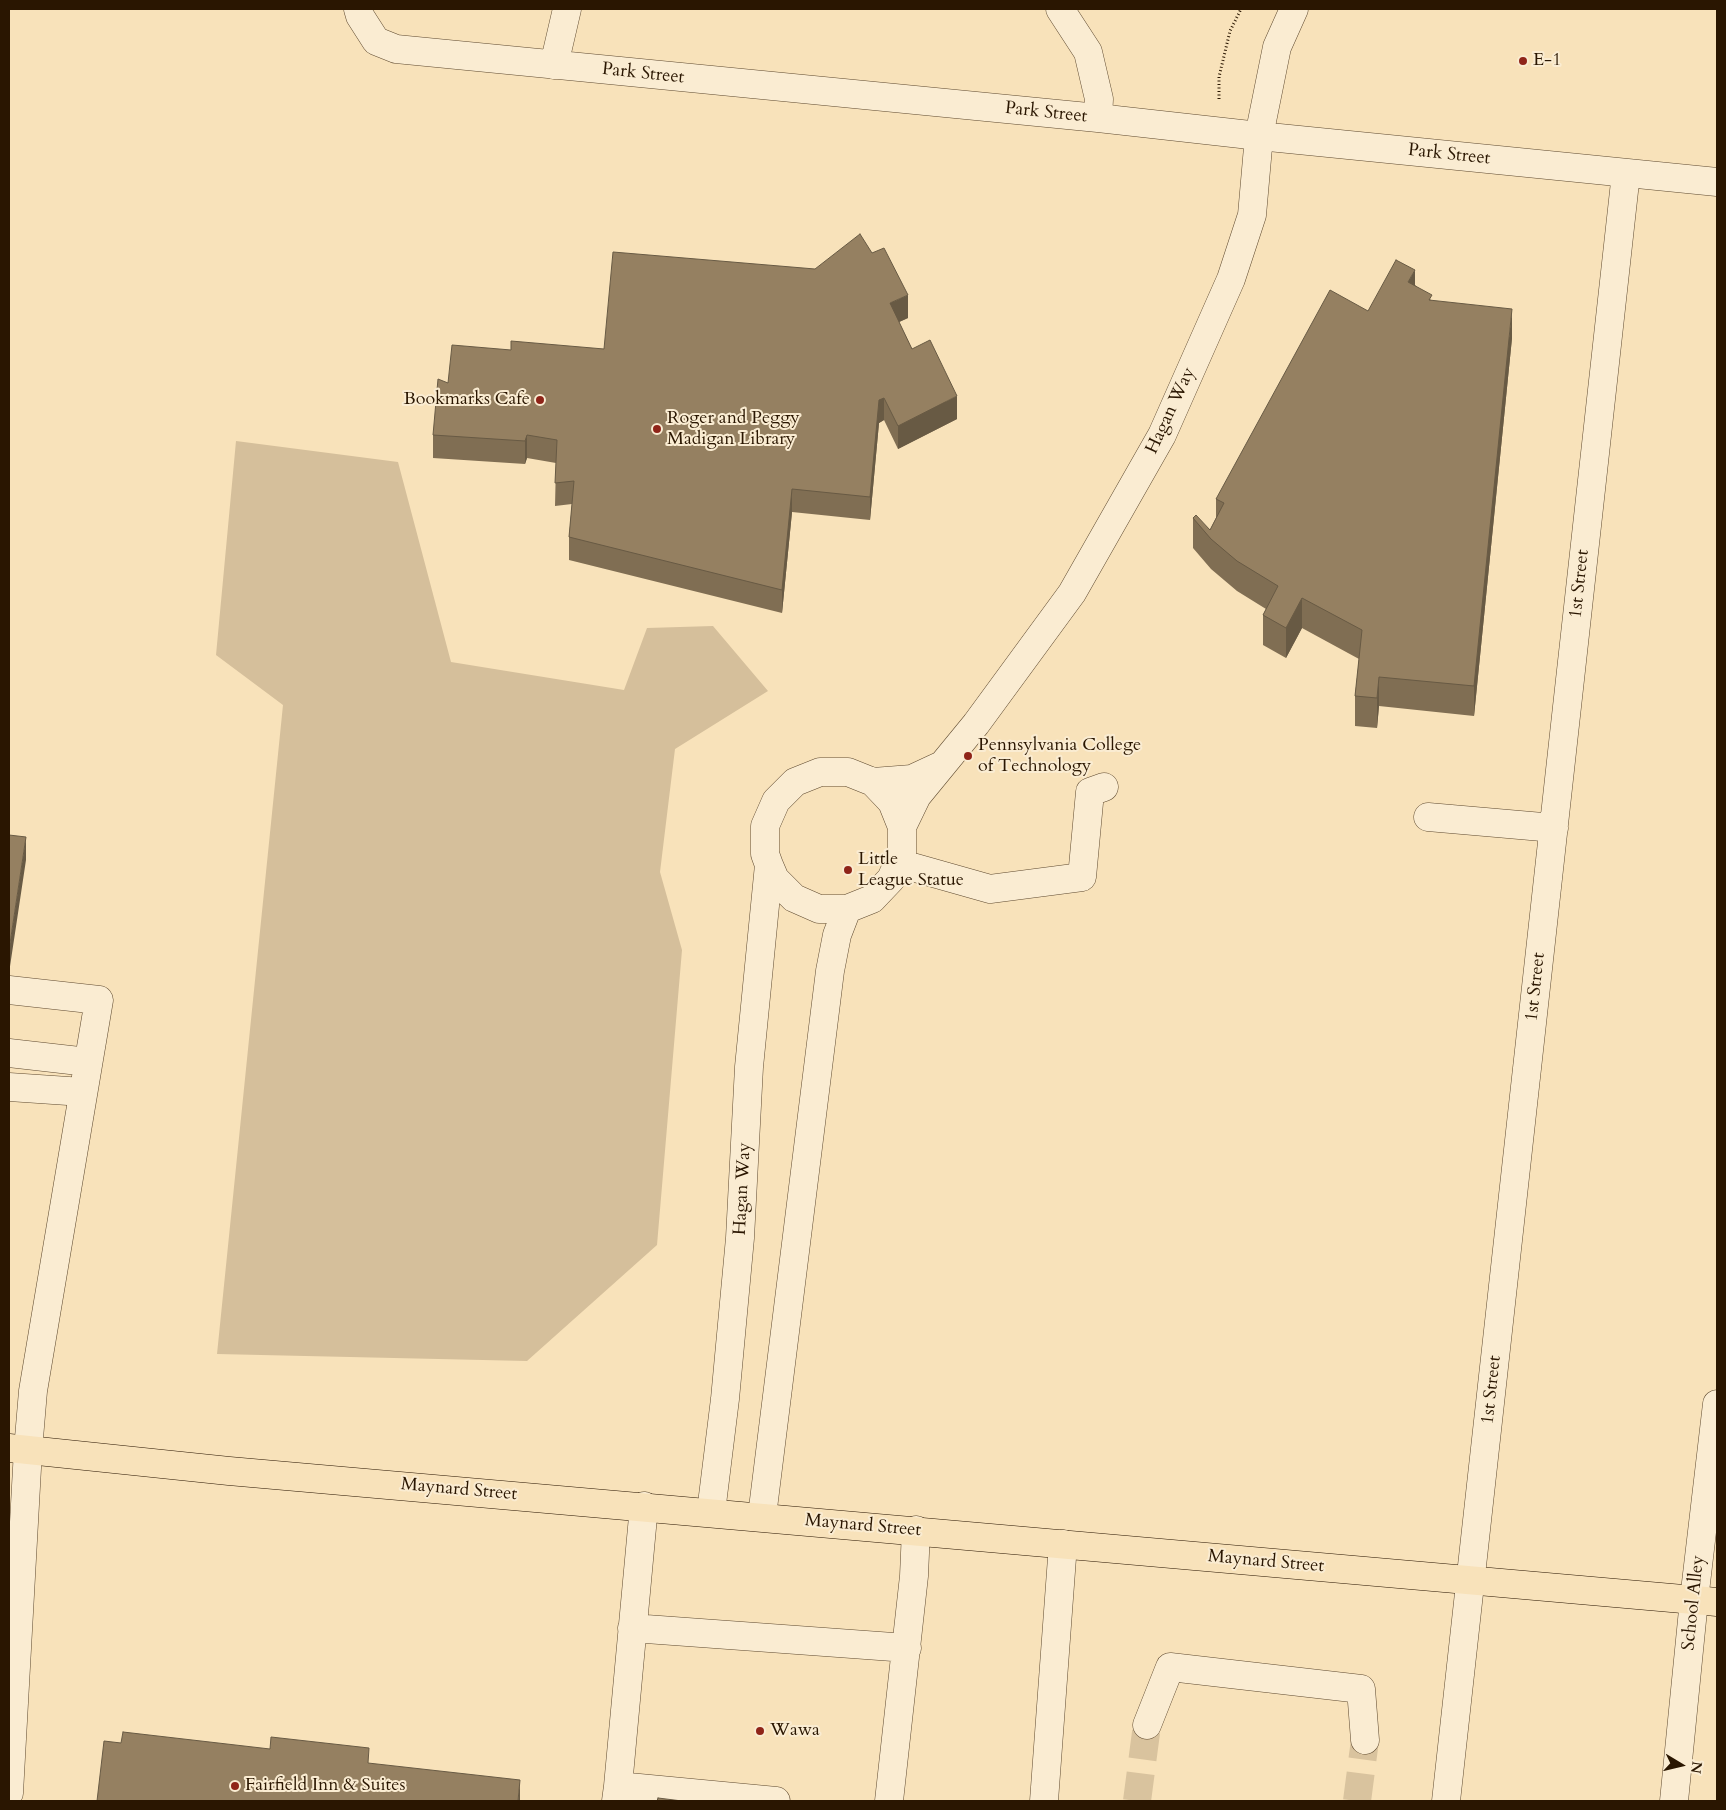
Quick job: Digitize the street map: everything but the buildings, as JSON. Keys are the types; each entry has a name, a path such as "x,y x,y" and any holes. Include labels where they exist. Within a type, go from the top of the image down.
{"main road":[{"name":"Maynard Street","path":"18,1449 229,1470 1706,1601"}],"street":[{"name":"Park Street","path":"358,9 360,16 376,41 396,49 1098,118 1717,182"},
{"path":"554,65 567,9"},
{"path":"1060,9 1088,52 1099,99 1098,118"},
{"name":"Hagan Way","path":"902,827 917,796 976,724 1072,593 1162,435 1231,279 1252,215 1259,136 1276,47 1294,9"},
{"name":"1st Street","path":"1446,1801 1626,173"},
{"name":"Hagan Way","path":"873,782 912,780 941,766"},
{"name":"Hagan Way","path":"820,772 848,772 873,782 892,802 902,827 902,854 891,879 872,899 847,909 819,909 794,898 775,879 765,854 765,826 776,801 796,782 820,772"},
{"path":"898,863 990,889 1082,877 1090,792 1104,787"},
{"path":"1428,817 1554,828"},
{"name":"Hagan Way","path":"711,1512 725,1399 740,1238 749,1067 769,865"},
{"path":"762,1516 830,971 837,935 847,909"},
{"path":"9,990 99,1000 33,1391 18,1449 9,1792"},
{"path":"9,1054 88,1062"},
{"path":"9,1087 83,1092"},
{"name":"School Alley","path":"1674,1801 1706,1601 1717,1404"},
{"path":"644,1506 617,1794 776,1801"},
{"path":"890,1801 914,1576 916,1530"},
{"path":"1044,1801 1063,1544"},
{"path":"632,1628 907,1648"},
{"path":"1147,1725 1170,1667 1361,1689 1365,1740"}],"path":[{"path":"1219,102 1219,77 1230,31 1241,9"}],"shaded area":[{"path":"236,441 398,462 451,662 624,690 647,628 713,626 768,691 675,749 660,872 682,950 657,1245 527,1361 217,1354 283,705 216,655"}],"tunnel":[{"path":"1137,1801 1147,1725"},
{"path":"1357,1801 1365,1740"}],"place":[{"name":"E-1","path":"1523,61"},
{"name":"Bookmarks Cafe","path":"540,400"},
{"name":"Roger and Peggy Madigan Library","path":"657,429"},
{"name":"Pennsylvania College of Technology","path":"968,756"},
{"name":"Little League Statue","path":"848,870"},
{"name":"Wawa","path":"760,1731"},
{"name":"Fairfield Inn & Suites","path":"235,1786"}]}
